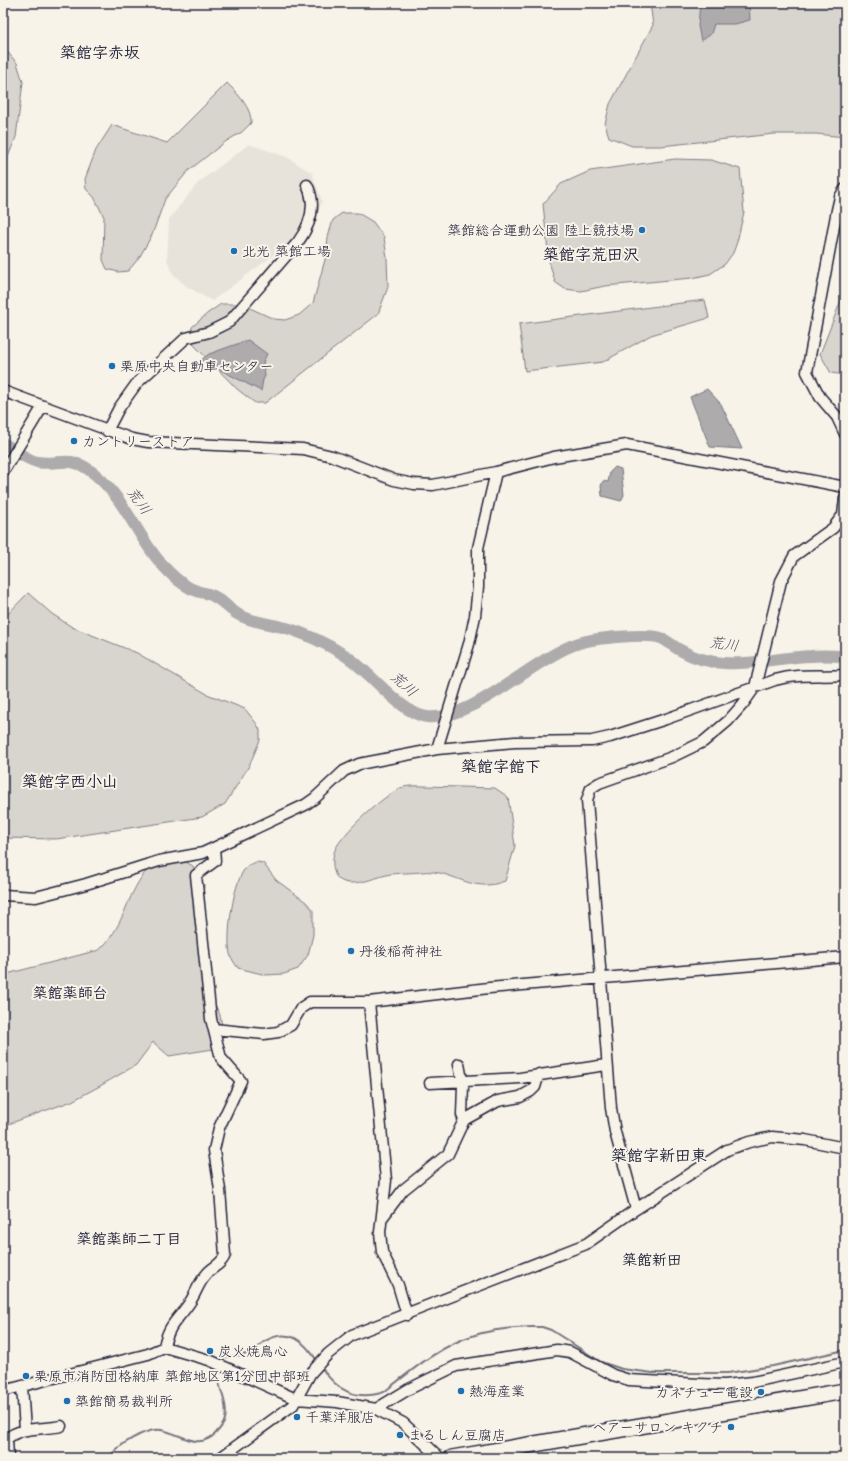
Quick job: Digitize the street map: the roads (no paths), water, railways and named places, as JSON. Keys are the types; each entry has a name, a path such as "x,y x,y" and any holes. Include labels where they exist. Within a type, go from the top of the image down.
{"highway":[{"path":"452,1458 845,1391"}],"street":[{"path":"107,431 119,408 136,383 186,338 209,332 229,322 298,242 306,231 313,208 312,194 307,185"},
{"path":"845,189 840,197 837,210 807,372 820,397 837,417 845,434"},
{"path":"3,391 107,431 148,442 303,449 332,456 394,480 414,484 433,485 496,472 554,457 627,445 845,487"},
{"path":"3,472 21,445 43,406"},
{"path":"436,749 447,719 469,644 475,616 478,587 478,548 496,472"},
{"path":"636,1209 615,1132 606,1066 587,800 591,788 599,783 672,757 703,742 728,721 743,704 754,687 781,581 794,556 832,528 843,515 845,498"},
{"path":"3,895 36,897 86,884 159,861 203,854 305,805 315,798 344,771 359,764 436,749 515,742 592,741 610,737 666,719 792,675 845,675"},
{"path":"164,1347 166,1335 172,1322 190,1303 206,1274 222,1262 225,1255 220,1190 214,1150 220,1128 241,1081 222,1058 208,1000 196,875 215,861 214,848"},
{"path":"214,1029 264,1034 278,1032 291,1025 301,1008 310,1002 369,1002 600,978 845,957"},
{"path":"369,1002 386,1180 380,1232 382,1252 398,1285 407,1315"},
{"path":"382,1218 404,1190 448,1154 464,1120 462,1081 459,1064"},
{"path":"430,1083 520,1078 539,1074 606,1066"},
{"path":"464,1120 498,1101 520,1096 532,1091 535,1087 539,1074"},
{"path":"220,1458 293,1405 319,1364 352,1335 407,1315 586,1244 636,1209 727,1150 749,1142 772,1137 805,1140 845,1148"},
{"path":"3,1390 148,1354 164,1347 218,1364 296,1399 337,1402 376,1409 404,1423 440,1458"},
{"path":"376,1409 409,1389 456,1366 557,1350 570,1352 613,1375 629,1380 699,1384 725,1385 753,1382 845,1362"},
{"path":"22,1386 26,1430"},
{"path":"8,1458 5,1439 13,1433 61,1426"}],"waterway":[{"name":"荒川","path":"3,443 33,461 44,463 68,462 81,465 88,469 101,479 112,491 148,547 175,578 193,590 215,597 235,613 245,618 290,629 310,637 343,654 353,661 395,700 417,714 427,717 445,716 463,710 503,687 561,650 579,643 596,639 633,636 661,638 679,650 697,658 724,663 746,663 815,656 845,656"},
{"path":"321,1367 334,1382 348,1392 365,1395 374,1394 384,1392 427,1359 462,1339 489,1331 533,1327 542,1327 551,1330 601,1362 622,1369 653,1373 728,1373 773,1366 845,1350"},
{"path":"220,1360 227,1357 250,1353 265,1341 282,1335 296,1338 302,1342 318,1362"},
{"path":"109,1458 118,1448 132,1438 155,1430 161,1430 195,1441 208,1439 215,1434 224,1423 226,1413 224,1400 218,1381 217,1368"}],"place":[{"name":"築館総合運動公園 陸上競技場","path":"642,230"},
{"name":"北光 築館工場","path":"234,251"},
{"name":"栗原中央自動車センター","path":"112,366"},
{"name":"カントリーストア","path":"74,441"},
{"name":"丹後稲荷神社","path":"351,951"},
{"name":"炭火焼鳥心","path":"210,1351"},
{"name":"栗原市消防団格納庫 築館地区第1分団中部班","path":"26,1376"},
{"name":"熱海産業","path":"461,1391"},
{"name":"カネチュー電設","path":"761,1392"},
{"name":"築館簡易裁判所","path":"67,1401"},
{"name":"千葉洋服店","path":"297,1417"},
{"name":"ヘアーサロン キクチ","path":"731,1427"},
{"name":"まるしん豆腐店","path":"400,1435"}],"district":[{"name":"築館字赤坂","path":"100,52"},
{"name":"築館字荒田沢","path":"591,254"},
{"name":"築館字館下","path":"501,766"},
{"name":"築館字西小山","path":"70,781"},
{"name":"築館薬師台","path":"70,993"},
{"name":"築館字新田東","path":"659,1155"},
{"name":"築館薬師二丁目","path":"129,1239"},
{"name":"築館新田","path":"652,1260"}]}
